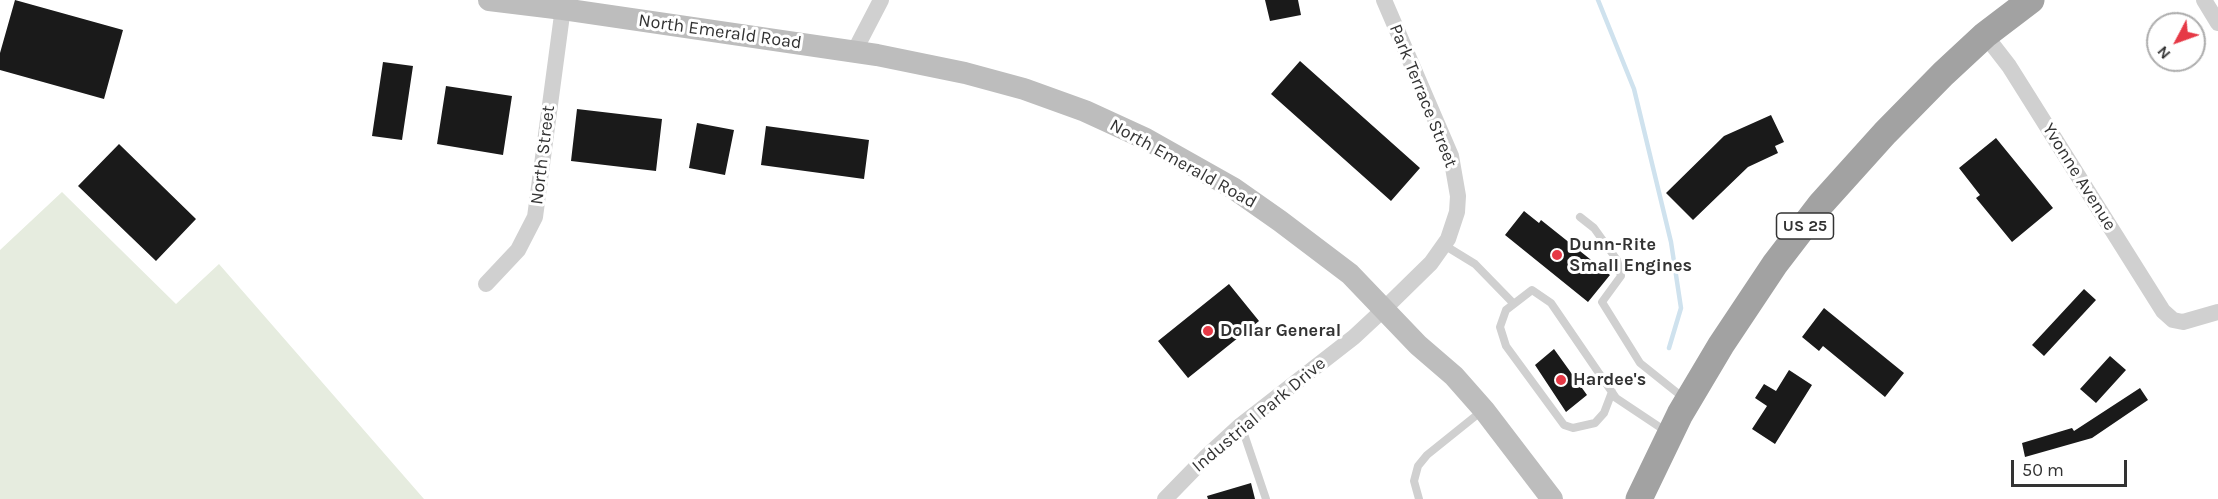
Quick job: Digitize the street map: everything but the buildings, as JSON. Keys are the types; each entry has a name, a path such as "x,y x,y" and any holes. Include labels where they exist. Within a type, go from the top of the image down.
{"highway":[{"name":"US 25","path":"1639,499 1670,434 1721,345 1775,264 1821,204 1885,133 1943,74 1984,35 2031,0"}],"main road":[{"name":"North Emerald Road","path":"489,0 563,4 854,52 965,73 1024,89 1085,111 1146,139 1233,188 1281,221 1350,274 1418,345 1454,376 1484,410 1552,499"}],"street":[{"path":"854,52 881,0"},
{"name":"Park Terrace Street","path":"1383,0 1451,156 1457,181 1457,212 1454,225 1444,245 1431,263 1383,310"},
{"path":"2204,0 2218,22"},
{"name":"North Street","path":"486,284 518,250 535,217 563,4"},
{"name":"Yvonne Avenue","path":"1984,35 2009,66 2163,311 2173,320 2183,322 2218,312"},
{"name":"Industrial Park Drive","path":"1165,499 1241,425 1354,337 1383,310"}],"lane":[{"path":"1580,218 1594,228 1617,260 1621,276 1602,302 1640,363 1688,401"},
{"path":"1444,245 1475,264 1514,304"},
{"path":"1612,392 1604,413 1595,423 1573,428 1564,425 1506,346 1500,327 1501,318 1506,310 1532,290 1551,303 1612,392 1616,398 1670,434"},
{"path":"1419,499 1414,481 1418,466 1427,455 1484,410"},
{"path":"1241,425 1266,499"}],"shaded area":[{"path":"62,192 176,304 219,264 424,499 0,499 0,250"}],"waterway":[{"path":"1598,0 1634,89 1671,242 1681,308 1669,348"}],"place":[{"name":"Dunn-Rite Small Engines","path":"1557,255"},
{"name":"Dollar General","path":"1208,331"},
{"name":"Hardee's","path":"1561,380"}]}
